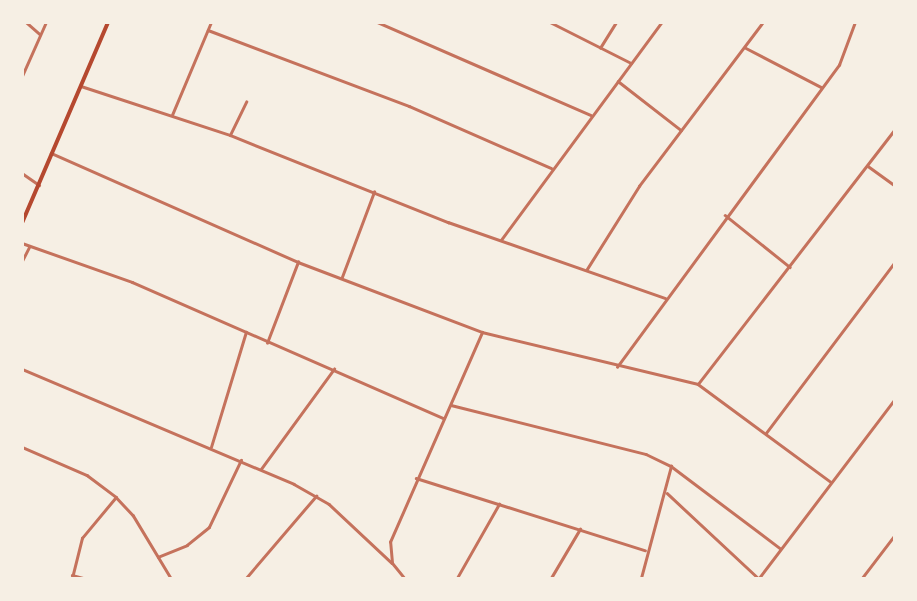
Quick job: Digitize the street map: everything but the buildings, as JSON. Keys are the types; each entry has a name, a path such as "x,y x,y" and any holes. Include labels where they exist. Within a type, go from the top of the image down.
{"main road":[{"path":"22,223 108,22"}],"street":[{"path":"26,22 40,34"},
{"path":"22,76 46,22"},
{"path":"172,116 211,22"},
{"path":"377,22 591,115"},
{"path":"550,22 630,63"},
{"path":"600,48 616,22"},
{"path":"501,240 551,168 662,22"},
{"path":"587,268 681,130 746,48 763,22"},
{"path":"617,367 725,215 839,64 855,22"},
{"path":"208,30 409,106 551,168"},
{"path":"746,48 821,88"},
{"path":"618,81 681,130"},
{"path":"81,86 230,135 501,240 587,268 665,298"},
{"path":"230,135 246,102"},
{"path":"698,384 894,130"},
{"path":"51,153 298,262 342,277 482,332 617,367 698,384 831,482"},
{"path":"868,166 894,185"},
{"path":"22,173 39,185"},
{"path":"342,277 374,192"},
{"path":"725,215 790,267"},
{"path":"22,243 132,282 444,418"},
{"path":"22,261 29,246"},
{"path":"267,342 298,262"},
{"path":"766,433 894,264"},
{"path":"211,448 246,332"},
{"path":"392,563 390,542 416,478 451,405 482,332"},
{"path":"22,369 262,469 316,496 392,563 404,578"},
{"path":"262,469 334,369"},
{"path":"667,493 758,578 894,400"},
{"path":"451,405 646,454 671,466 780,548"},
{"path":"22,448 87,476 116,497 133,515 171,578"},
{"path":"158,557 187,545 209,527 241,460"},
{"path":"641,578 646,550 667,493 671,466"},
{"path":"416,478 646,550"},
{"path":"246,578 316,496"},
{"path":"83,578 72,577 82,538 116,497"},
{"path":"457,578 499,504"},
{"path":"551,578 580,529"},
{"path":"862,578 894,536"}]}
